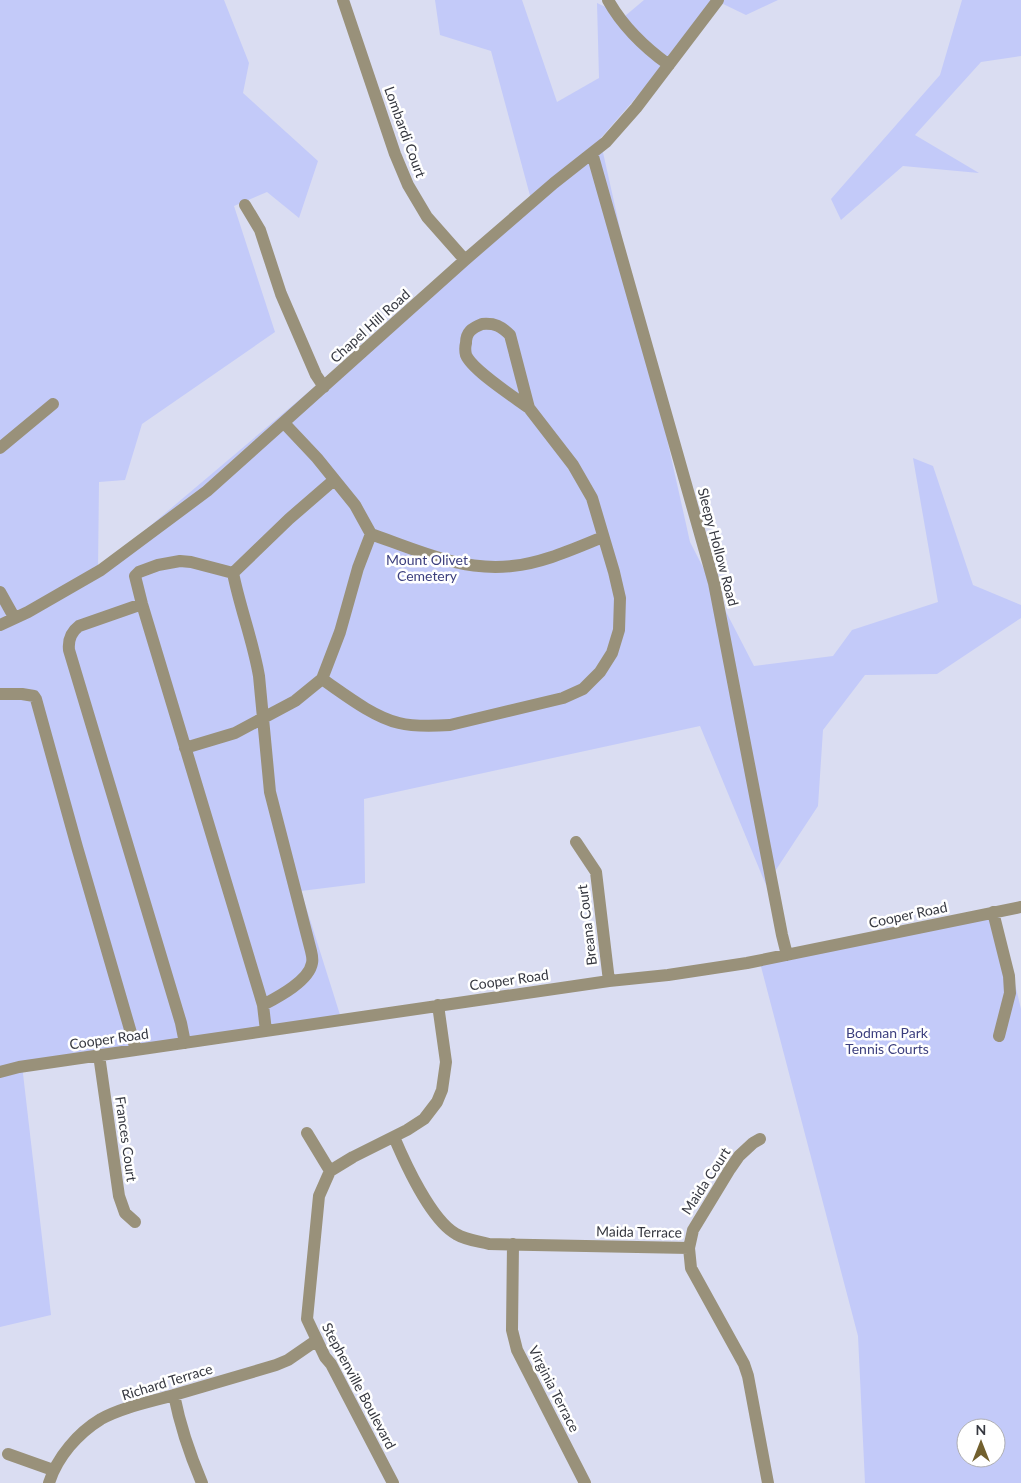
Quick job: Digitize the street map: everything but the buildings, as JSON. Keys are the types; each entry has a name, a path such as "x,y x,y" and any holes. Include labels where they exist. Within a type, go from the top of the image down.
{"street":[{"name":"Lombardi Court","path":"343,0 395,154 408,185 427,216 465,260"},
{"path":"608,0 623,22 642,44 669,65"},
{"name":"Chapel Hill Road","path":"0,624 28,612 101,570 207,491 465,260 554,183 606,142 636,108 718,0"},
{"name":"Sleepy Hollow Road","path":"592,153 714,583 787,955"},
{"path":"246,205 260,230 281,294 316,375 324,388"},
{"path":"322,679 391,721 401,724 431,726 450,725 563,698 588,685 600,672 612,652 619,630 620,598 592,498 573,465 528,408 472,363 465,349 466,337 469,331 482,324 496,324 503,328 510,336 528,408"},
{"path":"0,448 53,404"},
{"path":"284,423 317,458 356,505 371,534 453,562 488,567 512,566 533,562 603,537"},
{"path":"233,573 334,480"},
{"path":"185,748 235,733 295,702 322,679 340,632 358,568 371,534"},
{"path":"233,573 191,562 173,561 139,572 136,576 142,604 263,1005 266,1031"},
{"path":"233,573 239,602 256,660 270,792 312,951 313,962 305,977 278,997 263,1005"},
{"path":"0,592 14,617"},
{"path":"142,604 79,626 70,636 69,650 181,1023 185,1043"},
{"path":"0,694 22,694 34,696 36,699 136,1050"},
{"name":"Breana Court","path":"576,842 596,872 609,980"},
{"name":"Cooper Road","path":"0,1072 19,1067 609,980 668,975 747,963 1021,907"},
{"path":"994,912 1009,976 1010,993 999,1036"},
{"path":"307,1133 330,1171 424,1119 437,1102 442,1090 446,1062 438,1006"},
{"name":"Frances Court","path":"99,1055 119,1196 125,1213 135,1222"},
{"name":"Maida Terrace","path":"394,1137 432,1212 444,1226 469,1240 489,1244 689,1248 691,1268 744,1364 748,1376 768,1483"},
{"name":"Maida Court","path":"689,1248 693,1230 739,1156 760,1139"},
{"name":"Stephenville Boulevard","path":"330,1171 319,1196 307,1319 393,1483"},
{"name":"Virginia Terrace","path":"513,1244 512,1330 517,1350 585,1483"},
{"name":"Richard Terrace","path":"49,1483 53,1470 68,1447 102,1419 130,1407 276,1365 288,1360 317,1340"},
{"path":"174,1395 193,1463 202,1483"},
{"path":"8,1454 53,1470"}],"green space":[{"name":"Mount Olivet Cemetery","path":"0,0 224,0 249,63 243,93 318,161 299,218 267,192 234,206 275,332 142,424 125,480 99,482 98,570 532,203 491,51 440,35 435,0 522,0 557,102 599,78 597,3 625,16 644,0 778,0 746,15 719,2 600,139 690,542 754,666 833,656 852,630 938,602 913,458 933,466 973,585 1021,605 1021,618 937,674 865,675 823,730 818,806 766,885 700,726 364,799 365,883 301,891 341,1018 22,1065 51,1315 0,1327"},
{"path":"962,0 1021,0 1021,56 981,62 915,135 979,173 903,166 841,220 831,199 940,75"},
{"name":"Bodman Park Tennis Courts","path":"998,913 1021,1009 1021,1483 865,1483 858,1336 759,959"}]}
